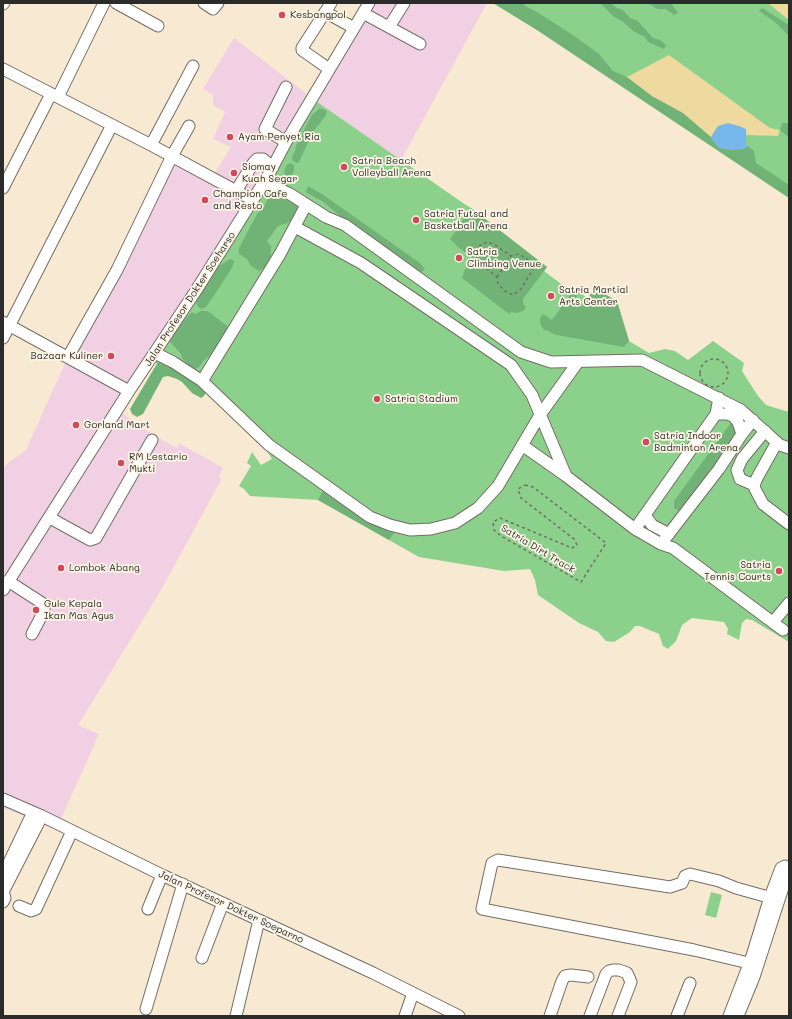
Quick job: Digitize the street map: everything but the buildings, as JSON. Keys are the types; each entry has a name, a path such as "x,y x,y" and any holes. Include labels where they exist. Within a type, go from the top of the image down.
{"street":[{"path":"3,188 104,3"},
{"path":"116,3 158,26"},
{"path":"204,3 213,9 218,3"},
{"name":"Jalan Profesor Dokter Soeharso","path":"6,586 129,391 253,200 369,3"},
{"path":"389,27 404,3"},
{"path":"329,69 302,50 302,48 328,8 354,28"},
{"path":"363,13 420,44"},
{"path":"151,144 193,66"},
{"path":"3,69 151,144 253,200"},
{"path":"286,87 265,129 286,142"},
{"path":"3,338 6,324 112,125"},
{"path":"68,357 117,270 172,156 189,126"},
{"path":"236,191 257,159 263,159 273,167"},
{"path":"264,182 290,194 326,217 345,225 521,352 551,362 642,360 741,410 783,447 789,448"},
{"path":"202,381 295,228 306,204"},
{"path":"295,228 360,263 511,365 532,395 566,476"},
{"path":"6,324 129,391"},
{"path":"511,365 521,352"},
{"path":"155,353 173,362 202,381 269,445 357,508 376,520 410,530 431,529 455,523 478,508 498,486 540,415 578,362"},
{"path":"635,529 716,414 718,398"},
{"path":"716,414 727,414 733,416 738,422 742,434"},
{"path":"661,544 719,470 742,434 753,420"},
{"path":"754,485 740,478 737,470 742,459 766,431"},
{"path":"50,518 90,540 96,538 152,440"},
{"path":"777,442 766,459 754,485 754,489 763,504 789,524"},
{"path":"522,445 566,476 635,529 661,544 673,548 783,630"},
{"path":"645,515 652,525 669,534"},
{"path":"6,586 42,603 44,611 32,634"},
{"path":"773,622 789,603"},
{"name":"Jalan Profesor Dokter Soeparno","path":"3,799 38,814 162,875 413,993 458,1016"},
{"path":"3,875 38,814"},
{"path":"3,902 5,898 3,892 38,814"},
{"path":"19,906 31,911 36,909 72,831"},
{"path":"753,964 694,950 482,909 492,863 498,860 670,887 682,883 686,876 690,874 709,878 736,888 774,899"},
{"path":"734,1014 767,921 781,868 785,866 789,869"},
{"path":"148,909 162,875"},
{"path":"146,1010 183,884"},
{"path":"202,958 223,903"},
{"path":"236,1016 259,920"},
{"path":"590,1016 606,974 609,971 619,970 626,973 631,982 618,1016"},
{"path":"550,1016 565,976 588,976"},
{"path":"677,1016 690,983"},
{"path":"405,1016 413,993"}],"path":[{"path":"497,277 477,261 476,253 481,244 488,242 511,256"},
{"path":"519,254 534,266 532,273 520,290 513,295 505,291 498,284 497,277 511,256 519,254"},
{"path":"710,359 720,359 727,366 729,376 720,386 711,387 701,378 700,369 705,362 710,359"},
{"name":"Satria Dirt Track","path":"525,485 533,487 606,543 581,582 501,536 494,530 493,522 500,518 572,548 577,545 574,538 521,498 518,489 525,485"}],"shaded area":[{"path":"371,3 487,3 401,160 313,99"},
{"path":"234,38 313,99 119,411 150,433 177,448 179,443 223,468 219,475 221,480 161,590 78,725 99,734 56,830 42,825 30,818 3,808 3,467 26,450 68,357 171,161 210,181 231,147 213,139 225,112 213,105 213,95 203,89"}],"green space":[{"path":"493,3 789,3 789,198 537,30"},
{"path":"493,3 524,3 525,6 573,35 599,54 613,71 627,77 652,96 683,113 711,137 713,141 743,149 748,146 754,151 756,163 789,185 789,198 537,30"},
{"path":"600,3 611,3 617,8 623,10 630,18 638,21 653,38 660,40 666,45 664,49 648,42 645,37 633,31 622,21 614,17"},
{"path":"648,3 671,3 678,13 674,15 666,9 657,9"},
{"path":"762,8 789,25 789,36 775,22 759,11"},
{"path":"313,99 471,208 547,267 544,271 572,292 580,292 588,299 590,295 601,292 617,301 629,341 649,353 665,349 675,351 688,360 713,341 744,363 742,371 758,396 766,405 789,412 789,642 752,620 746,619 742,623 739,640 727,634 728,629 724,622 692,618 682,625 676,641 668,649 663,646 659,634 640,626 635,626 630,632 614,642 606,641 598,632 579,623 538,595 535,580 530,569 504,571 419,557 318,500 250,496 239,486 251,466 247,463 252,452 261,465 272,459 263,445 206,392 163,366 151,361"},
{"path":"320,108 327,111 326,115 313,132 299,162 296,163 293,161 292,157 296,145 312,115"},
{"path":"782,123 789,123 789,138 780,130"},
{"path":"290,163 294,165 294,171 291,176 288,177 285,175 284,171"},
{"path":"308,186 322,194 420,263 425,269 422,272 417,270 343,218 322,201 306,192"},
{"path":"276,191 281,194 282,198 295,204 299,208 293,220 278,226 267,241 271,246 271,261 259,271 251,266 247,259 239,254 239,248 257,214 264,206 270,195"},
{"path":"471,208 547,267 523,299 523,303 526,308 523,311 517,313 511,312 509,314 462,278 465,269 470,267 473,262 473,258 450,239"},
{"path":"230,259 234,261 232,268 215,294 206,307 202,309 198,307 196,302 199,293 216,268"},
{"path":"572,292 580,292 574,300 582,307 588,299 589,294 601,292 617,301 629,341 624,347 556,335 544,330 540,323 540,318 543,314 552,320"},
{"path":"201,311 208,311 227,326 228,329 214,353 205,359 199,367 195,369 190,367 170,342 175,330 192,312 195,314"},
{"path":"163,361 204,389 206,392 201,398 192,393 182,382 177,379 168,376 163,377 143,414 137,417 132,414 130,409 158,362"},
{"path":"738,413 745,418 742,426 682,511 674,508 674,501"},
{"path":"324,488 394,533 389,540 318,500"},
{"path":"711,892 722,895 716,918 705,915"}],"sand":[{"path":"768,3 789,3 789,20 779,12"},
{"path":"669,55 770,128 780,130 778,136 746,135 745,129 718,126 711,137 683,113 652,96 627,77"}],"water":[{"path":"728,123 746,129 746,145 748,146 743,149 731,150 719,148 711,137 718,126"}],"place":[{"name":"Kesbangpol","path":"282,15"},
{"name":"Ayam Penyet Ria","path":"230,137"},
{"name":"Satria Beach Volleyball Arena","path":"344,167"},
{"name":"Siomay Kuah Segar","path":"234,173"},
{"name":"Champion Cafe and Resto","path":"205,200"},
{"name":"Satria Futsal and Basketball Arena","path":"416,220"},
{"name":"Satria Climbing Venue","path":"459,258"},
{"name":"Satria Martial Arts Center","path":"551,296"},
{"name":"Bazaar Kuliner","path":"111,356"},
{"name":"Satria Stadium","path":"377,399"},
{"name":"Gorland Mart","path":"76,425"},
{"name":"Satria Indoor Badminton Arena","path":"646,442"},
{"name":"RM Lestario Mukti","path":"121,463"},
{"name":"Lombok Abang","path":"61,568"},
{"name":"Satria Tennis Courts","path":"779,571"},
{"name":"Gule Kepala Ikan Mas Agus","path":"36,610"}]}
